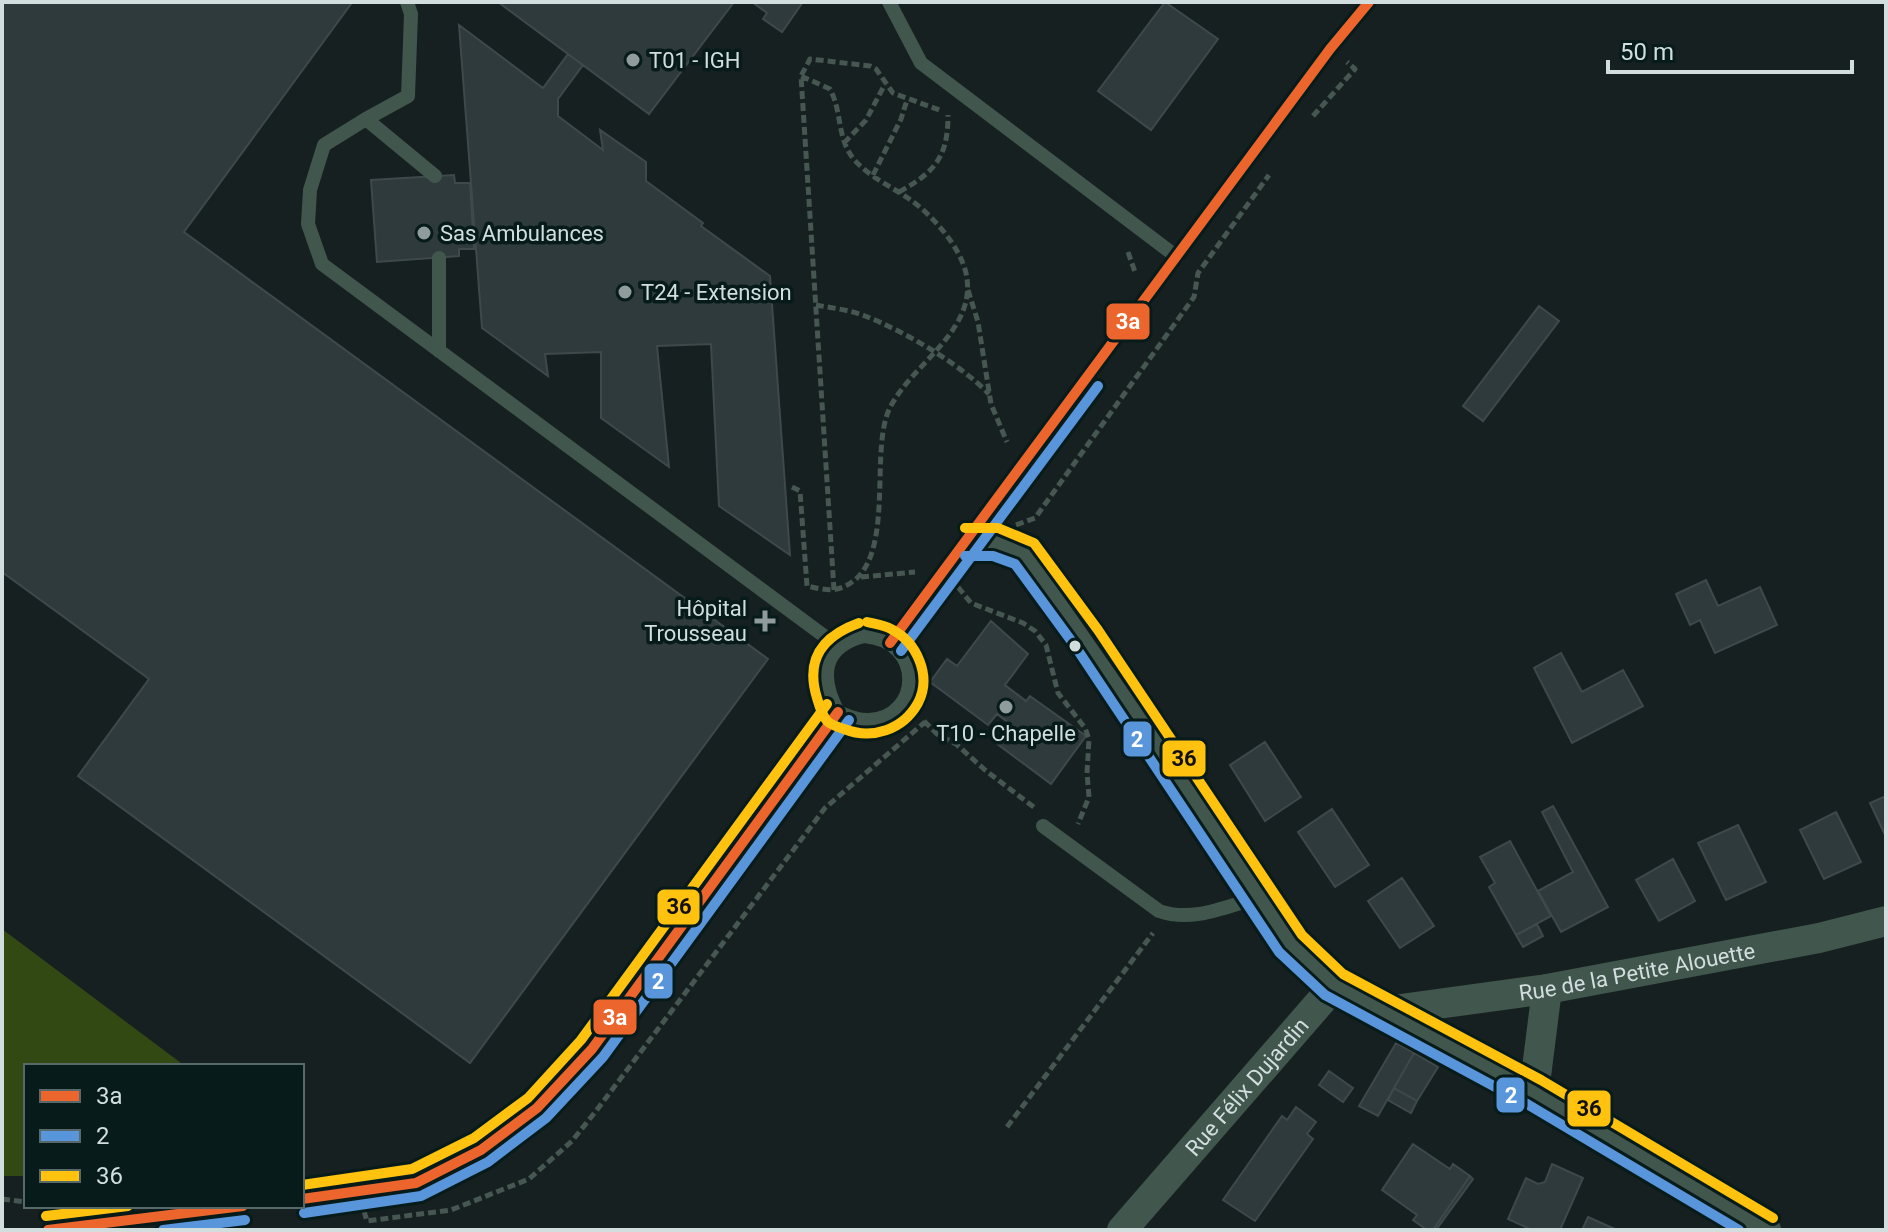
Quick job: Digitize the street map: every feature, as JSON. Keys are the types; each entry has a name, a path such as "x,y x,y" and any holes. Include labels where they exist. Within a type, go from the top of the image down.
{"street":[{"path":"1177,772 1291,944 1335,985 1534,1092 1766,1230"},
{"name":"Rue de la Petite Alouette","path":"1386,1011 1547,989 1819,938 1886,921"},
{"name":"Rue Félix Dujardin","path":"1122,1230 1335,985"},
{"path":"1534,1092 1547,989"}],"lane":[{"path":"407,2 411,14 408,96 324,145 310,190 308,224 322,264 839,647"},
{"path":"889,2 921,63 1177,257"},
{"path":"890,643 1361,4"},
{"path":"366,119 435,176"},
{"path":"439,258 439,351"},
{"path":"965,542 995,542 1024,552 1177,772"},
{"path":"864,636 878,637 890,643 901,652 910,677 902,702 893,712 867,720 838,712 827,688 826,673 830,659 839,647 864,636"},
{"path":"304,1199 416,1183 481,1150 537,1108 592,1049 838,712"},
{"path":"1043,826 1166,914 1190,917 1260,897"},
{"path":"48,1230 227,1208"}],"path":[{"path":"1309,120 1355,69 1330,49"},
{"path":"834,590 801,76 810,59 870,66 876,69 893,93 950,116 941,157 919,181 898,193"},
{"path":"801,76 830,89 844,143 851,155 930,217 964,263 978,322 989,394 1007,442"},
{"path":"844,143 866,120 886,83"},
{"path":"873,175 907,100"},
{"path":"965,542 1035,518 1194,297 1198,273 1273,169"},
{"path":"1123,244 1130,253 1135,272 1151,292"},
{"path":"1126,284 1135,272"},
{"path":"792,487 800,491 807,586 834,590 856,581 873,550 886,416 895,397 952,331 960,318 968,289"},
{"path":"816,305 866,316 922,344 976,381 989,394"},
{"path":"998,454 1016,430"},
{"path":"860,577 915,572 929,552 971,603 1023,623 1035,631 1046,645 1051,673 1063,703 1085,728 1090,749 1087,773 1089,797 1068,845"},
{"path":"902,702 937,734 956,744 1034,806 1043,826"},
{"path":"451,1210 529,1179 572,1141 825,808 925,722"},
{"path":"1007,1127 1166,914"},
{"path":"2,1199 24,1202"}],"green space":[{"path":"2,929 182,1064 24,1064 24,1176 2,1176"}],"building":[{"path":"2,2 351,4 184,232 768,659 470,1063 78,776 149,679 2,572"},
{"name":"T01 - IGH","path":"498,2 734,2 649,114"},
{"path":"752,2 803,2 782,32 763,19 767,13"},
{"path":"1165,2 1218,39 1151,130 1098,91"},
{"name":"T24 - Extension","path":"459,25 543,88 568,54 583,65 558,99 558,116 603,150 600,130 646,162 646,181 770,276 790,555 719,506 711,344 657,346 669,467 601,418 601,352 545,354 548,376 482,328"},
{"name":"Sas Ambulances","path":"454,175 455,183 470,183 474,249 459,249 459,256 377,262 371,180"},
{"path":"1539,306 1559,321 1483,421 1463,406"},
{"path":"1706,580 1718,606 1760,587 1777,625 1715,653 1700,620 1690,625 1676,594"},
{"name":"T10 - Chapelle","path":"991,621 1028,654 1005,685 1026,701 1030,696 1086,736 1051,784 996,743 1010,724 997,714 988,725 930,682 947,659 957,666"},
{"path":"1561,653 1582,692 1623,670 1643,706 1572,743 1534,668"},
{"path":"1265,742 1301,797 1265,821 1230,765"},
{"path":"1886,796 1886,837 1870,803"},
{"path":"1553,806 1608,907 1561,932 1538,891 1573,872 1542,812"},
{"path":"1332,809 1369,865 1335,887 1298,832"},
{"path":"1836,812 1861,862 1824,879 1800,830"},
{"path":"1738,825 1766,882 1726,900 1698,843"},
{"path":"1510,841 1551,916 1516,935 1489,887 1495,883 1480,857"},
{"path":"1673,859 1695,901 1659,921 1636,880"},
{"path":"1402,878 1434,926 1400,948 1368,901"},
{"path":"1537,924 1543,936 1523,947 1516,935"},
{"path":"1396,1043 1414,1053 1378,1116 1359,1106"},
{"path":"1414,1053 1438,1067 1417,1101 1394,1088"},
{"path":"1329,1071 1353,1088 1343,1102 1319,1085"},
{"path":"1394,1088 1417,1101 1411,1113 1388,1100"},
{"path":"1296,1107 1316,1122 1307,1134 1313,1139 1255,1221 1223,1200 1282,1116 1287,1120"},
{"path":"1413,1144 1450,1169 1453,1164 1470,1176 1433,1230 1427,1230 1413,1220 1417,1215 1382,1190"},
{"path":"1552,1164 1583,1178 1560,1230 1532,1230 1508,1219 1526,1178 1538,1184 1545,1182"},
{"path":"1470,1176 1473,1179 1433,1230"},
{"path":"1588,1217 1617,1230 1582,1230"}],"transit line":[{"name":"3a","path":"890,643 1330,49 1369,2"},
{"name":"2","path":"901,651 1098,386"},
{"name":"36","path":"965,528 998,528 1034,543 1098,630 1302,935 1343,974 1541,1080 1773,1218"},
{"name":"2","path":"965,556 993,556 1015,564 1075,646 1279,952 1325,995 1527,1104 1739,1230"},
{"name":"36","path":"859,623 836,635 820,651 813,672 814,684 825,719 837,727 855,732 876,733 895,726 912,712 922,693 923,682 920,661 908,642 888,628 867,622"},
{"name":"36","path":"304,1185 412,1169 474,1138 528,1098 581,1040 827,704"},
{"name":"3a","path":"304,1199 416,1183 481,1150 537,1108 592,1049 838,712"},
{"name":"2","path":"304,1213 421,1196 488,1162 546,1118 603,1057 849,720"},
{"name":"36","path":"46,1216 112,1208"},
{"name":"3a","path":"48,1230 227,1208"},
{"name":"2","path":"163,1230 245,1220"}],"place":[{"name":"T01 - IGH","path":"633,60"},
{"name":"Sas Ambulances","path":"424,233"},
{"name":"T24 - Extension","path":"625,292"},
{"name":"Hôpital Trousseau","path":"765,621"},
{"name":"T10 - Chapelle","path":"1006,707"}]}
